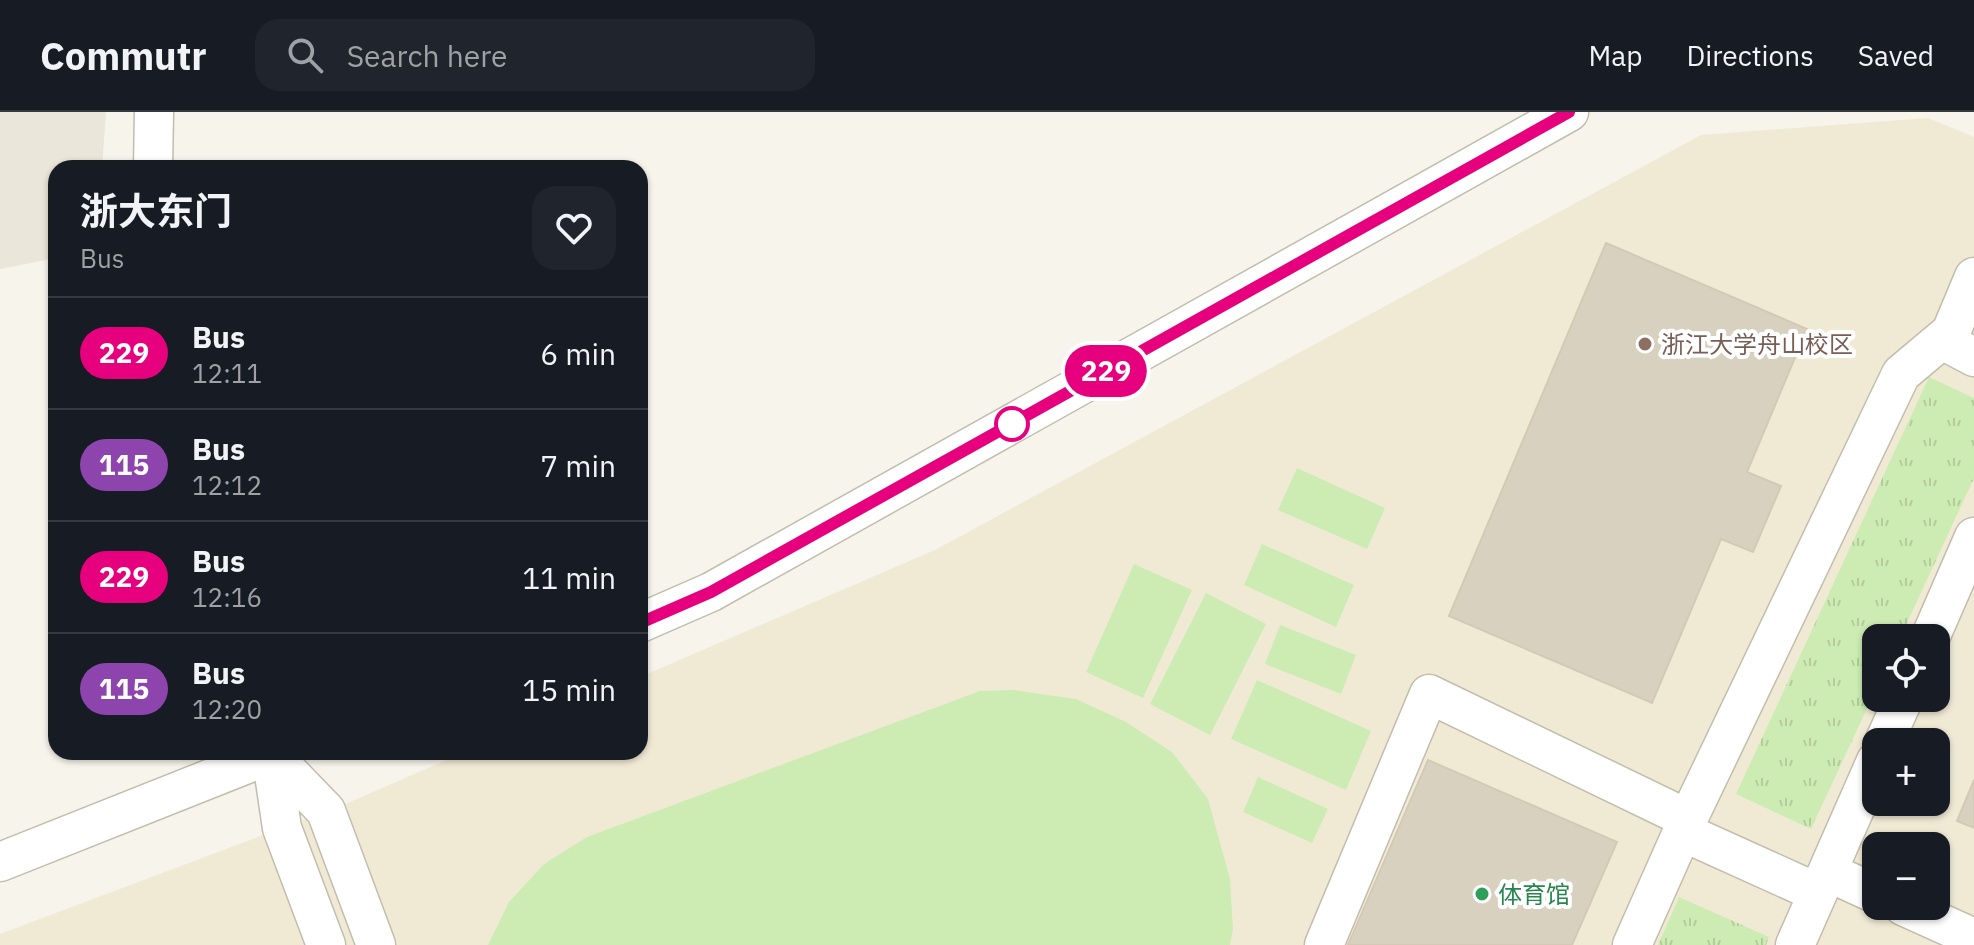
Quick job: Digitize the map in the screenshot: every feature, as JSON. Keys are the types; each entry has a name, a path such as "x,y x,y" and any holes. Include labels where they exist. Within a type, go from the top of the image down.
{"street":[{"path":"153,160 154,112"},
{"path":"648,620 711,592 1569,112"},
{"path":"1632,945 1685,826 1901,374 1958,348 1951,332 1974,277"},
{"path":"1936,624 1974,537"},
{"path":"1324,945 1429,694 1685,826 1823,882 1862,891"},
{"path":"0,862 256,760"},
{"path":"275,760 282,828 326,945"},
{"path":"280,760 326,811 376,945"},
{"path":"1795,945 1862,793"},
{"path":"1934,920 1974,938"}],"shaded area":[{"path":"0,112 106,112 103,160 48,160 48,260 0,269"},
{"name":"浙江大学舟山校区","path":"1928,118 1974,137 1974,945 0,945 0,934 343,805 447,760 648,760 648,674 935,550 1701,135"}],"green space":[{"path":"1929,377 1974,398 1974,478 1906,624 1862,624 1862,712 1865,712 1811,829 1736,794"},
{"path":"1297,468 1385,508 1367,549 1278,510"},
{"path":"1262,544 1354,585 1336,627 1244,585"},
{"path":"1134,564 1192,590 1143,698 1086,672"},
{"path":"1206,593 1266,624 1210,735 1150,704"},
{"path":"1280,625 1356,655 1341,694 1265,664"},
{"path":"1257,680 1371,731 1346,790 1231,739"},
{"path":"1013,690 1076,699 1126,722 1172,752 1208,799 1230,879 1233,930 1230,945 488,945 509,902 544,864 587,837 980,691"},
{"path":"1258,777 1328,809 1312,843 1243,812"},
{"path":"1679,897 1769,937 1766,945 1658,945"}],"building":[{"path":"1606,243 1807,329 1747,472 1781,486 1753,552 1721,539 1652,703 1449,616"},
{"name":"体育馆","path":"1428,760 1617,842 1572,945 1348,945"},
{"path":"1974,780 1974,828 1957,821"}],"bus line":[{"name":"229","path":"648,620 711,592 1569,112"}],"place":[{"name":"浙江大学舟山校区","path":"1645,344"},
{"name":"体育馆","path":"1482,894"}]}
